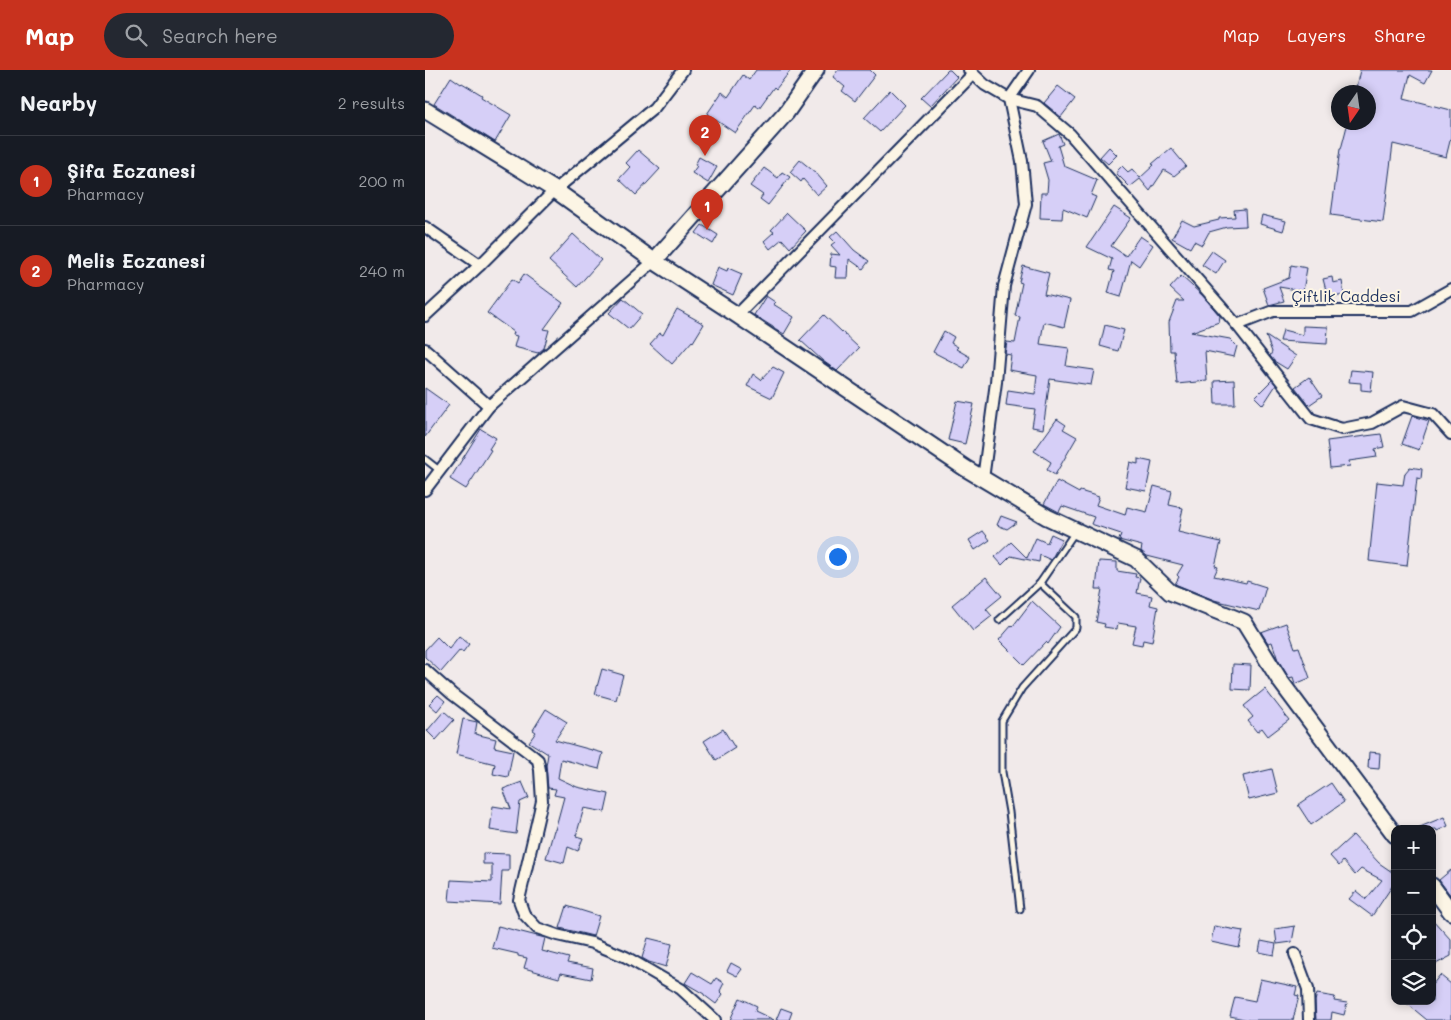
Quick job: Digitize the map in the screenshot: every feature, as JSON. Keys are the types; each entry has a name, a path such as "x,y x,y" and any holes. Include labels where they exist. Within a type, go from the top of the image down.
{"street":[{"path":"425,316 480,265 555,190 654,108 683,70"},
{"path":"425,490 489,406 654,261 786,113 816,70"},
{"path":"983,478 996,382 1004,286 1026,204 1022,161 1009,98 1029,70"},
{"path":"737,315 971,72 985,85 1009,98 1037,106 1070,134 1237,325 1311,419 1342,429 1372,424 1403,406 1433,414 1451,434"},
{"path":"425,110 555,190 654,261 957,463 1047,517 1136,560 1170,592 1244,622 1281,682 1391,830"},
{"path":"425,227 480,265"},
{"name":"Çiftlik Caddesi","path":"1237,325 1273,311 1412,311 1451,289"},
{"path":"425,349 489,406"},
{"path":"425,670 538,760 542,801 519,900 524,914 537,928 592,943 645,967 681,989 715,1020"},
{"path":"1436,891 1451,912"},
{"path":"1295,954 1308,989 1309,1020"}],"lane":[{"path":"425,459 440,471"},
{"path":"999,620 1040,583 1076,531"},
{"path":"1020,909 1009,812 1002,772 1002,721 1023,688 1076,628 1076,617 1040,583"}],"building":[{"path":"756,70 791,70 776,89 774,87 759,108 755,105 735,133 707,114 722,92 728,97 743,75 749,80"},
{"path":"838,70 870,70 875,75 855,101 842,91 845,87 833,77"},
{"path":"948,70 957,77 930,106 921,98"},
{"path":"1360,70 1432,70 1425,83 1410,75 1404,98 1451,110 1451,137 1446,157 1393,144 1383,222 1331,215 1340,149 1346,130 1376,130 1376,85 1357,85"},
{"path":"451,77 511,115 495,142 434,104"},
{"path":"1058,86 1075,99 1061,117 1044,103"},
{"path":"890,90 905,105 880,132 864,118"},
{"path":"1059,134 1063,144 1058,146 1064,166 1097,180 1091,195 1096,197 1087,218 1063,208 1062,219 1040,218 1041,193 1047,193 1048,180 1043,163 1051,161 1043,141"},
{"path":"1109,147 1117,155 1108,164 1100,157"},
{"path":"1171,148 1186,166 1174,176 1164,170 1150,191 1140,179 1130,187 1117,174 1117,171 1122,166 1128,172 1132,169 1140,178 1154,165 1152,164"},
{"path":"638,150 660,169 636,195 619,179 630,167 626,163"},
{"path":"699,157 717,167 708,183 692,173 697,166 695,165"},
{"path":"800,160 816,173 827,186 817,195 803,179 801,182 790,172"},
{"path":"764,168 778,178 782,172 790,177 768,205 760,199 763,195 750,186"},
{"path":"1114,207 1131,218 1111,246 1126,256 1140,236 1153,245 1139,266 1131,260 1121,297 1108,293 1114,271 1109,270 1112,259 1087,247"},
{"path":"1245,209 1246,226 1227,227 1209,232 1202,245 1194,241 1190,248 1172,238 1182,220 1194,226 1219,220 1219,218 1235,217 1234,210"},
{"path":"787,213 806,231 790,248 782,239 770,249 764,241 774,232 771,230"},
{"path":"1262,215 1286,221 1283,231 1260,224"},
{"path":"702,225 718,235 713,244 696,233"},
{"path":"837,231 854,250 869,261 863,269 849,259 848,278 835,278 836,267 830,266 831,254 840,255 831,245 835,242 830,237"},
{"path":"573,234 601,260 577,287 549,261"},
{"path":"1212,251 1225,260 1216,274 1202,265"},
{"path":"1291,265 1307,268 1303,291 1279,287 1284,301 1269,305 1263,288 1289,278"},
{"path":"1023,266 1049,273 1044,294 1070,300 1064,327 1044,322 1040,344 1069,348 1066,366 1094,370 1091,385 1050,379 1043,429 1032,427 1035,409 1006,405 1008,390 1035,394 1037,375 1009,370 1011,355 1005,354 1007,342 1015,343 1020,317 1015,316 1022,283 1019,282"},
{"path":"718,267 727,271 728,268 742,274 733,295 711,285"},
{"path":"524,274 563,303 544,329 549,330 544,348 538,353 514,347 517,336 513,335 514,332 487,313 512,279 518,283"},
{"path":"1181,276 1203,296 1220,316 1219,322 1191,332 1230,339 1237,346 1234,357 1205,351 1207,381 1177,384 1174,351 1170,351 1169,322 1177,301 1184,301 1170,288"},
{"path":"1332,277 1333,283 1342,281 1344,295 1328,298 1323,279"},
{"path":"766,296 775,302 773,304 794,317 784,334 754,315"},
{"path":"623,298 642,314 629,329 609,313"},
{"path":"677,309 704,324 693,342 672,364 650,344 660,333 663,335"},
{"path":"824,315 859,348 837,371 800,340"},
{"path":"1105,325 1124,330 1118,351 1100,346"},
{"path":"1303,326 1328,327 1327,344 1280,341 1283,330 1303,335"},
{"path":"944,331 954,337 951,343 958,347 956,349 970,357 964,368 933,352"},
{"path":"1266,336 1296,356 1287,369 1274,361 1270,356 1272,352"},
{"path":"773,367 784,373 772,398 747,386 753,374 761,380"},
{"path":"1351,370 1373,372 1371,391 1361,390 1361,383 1349,382"},
{"path":"1309,377 1322,396 1309,405 1295,387"},
{"path":"1234,380 1235,404 1215,404 1214,381"},
{"path":"1272,380 1276,385 1263,405 1255,397"},
{"path":"425,388 449,405 425,437"},
{"path":"957,401 974,404 965,444 948,440"},
{"path":"1412,416 1429,421 1419,450 1402,444"},
{"path":"1057,419 1066,425 1063,429 1077,437 1055,475 1047,470 1051,462 1034,451"},
{"path":"481,429 496,438 489,449 491,450 466,489 450,479"},
{"path":"1381,434 1384,447 1375,449 1377,457 1349,461 1350,466 1330,468 1327,441"},
{"path":"1138,459 1152,462 1146,491 1125,487 1130,462 1138,464"},
{"path":"1410,467 1422,469 1421,479 1417,478 1407,566 1369,561 1377,482 1403,485 1405,473"},
{"path":"1057,481 1079,493 1080,491 1099,497 1096,505 1125,515 1127,507 1147,512 1154,486 1172,491 1169,505 1183,508 1178,532 1221,542 1215,566 1218,567 1214,576 1246,583 1247,581 1266,587 1259,611 1214,600 1175,584 1179,577 1177,575 1183,565 1147,556 1141,551 1142,546 1119,540 1121,534 1091,524 1094,517 1062,506 1059,512 1044,504"},
{"path":"1001,516 1017,522 1007,529 997,525"},
{"path":"983,531 990,540 975,550 969,540"},
{"path":"1051,534 1062,539 1051,560 1040,555 1039,562 1011,556 1002,565 995,557 1011,542 1027,558 1036,538 1047,543"},
{"path":"1099,561 1117,562 1117,571 1136,574 1135,577 1140,578 1137,593 1152,596 1150,605 1158,607 1152,642 1143,640 1142,645 1132,643 1136,626 1118,623 1117,629 1104,627 1105,624 1096,622 1102,589 1096,589"},
{"path":"986,577 1002,596 986,609 992,616 973,631 952,605"},
{"path":"1032,601 1060,627 1048,644 1046,642 1024,665 999,640 1013,626"},
{"path":"1286,623 1295,648 1299,647 1310,678 1295,684 1293,677 1289,678 1278,660 1272,642 1268,643 1261,632"},
{"path":"459,636 469,644 463,652 460,650 441,672 425,657 425,650 437,637 449,649"},
{"path":"1233,664 1251,665 1250,690 1232,689"},
{"path":"602,669 623,675 616,700 595,694"},
{"path":"1265,689 1289,720 1268,736 1262,728 1257,732 1248,721 1253,717 1244,706"},
{"path":"438,695 445,701 437,711 429,704"},
{"path":"546,709 567,722 555,740 603,753 599,769 561,759 558,778 577,787 609,794 605,812 584,808 576,836 583,838 578,851 568,847 564,863 546,858 564,797 554,795 556,789 548,788 546,766 548,754 529,742 536,732 533,730"},
{"path":"444,711 454,720 436,740 427,731"},
{"path":"463,719 477,722 475,734 496,739 494,747 513,751 508,777 493,774 495,764 456,754"},
{"path":"723,729 735,748 716,760 704,741"},
{"path":"1369,752 1380,753 1379,769 1368,768"},
{"path":"1272,769 1278,793 1249,800 1243,776"},
{"path":"522,782 529,798 520,802 516,834 490,830 493,806 511,809 503,789"},
{"path":"1331,783 1344,802 1311,825 1298,805"},
{"path":"1444,817 1448,826 1437,831 1436,825 1425,825"},
{"path":"1353,835 1379,863 1391,871 1391,888 1372,916 1349,899 1356,891 1366,899 1382,880 1361,869 1355,875 1343,861 1339,866 1330,856"},
{"path":"483,853 509,854 509,871 502,871 500,904 449,901 451,880 492,882 492,864 483,864"},
{"path":"1451,870 1451,896 1439,880"},
{"path":"567,906 599,916 593,936 560,928"},
{"path":"1436,923 1451,940 1451,956 1436,964"},
{"path":"498,926 545,938 542,951 569,958 567,963 593,968 591,979 561,973 559,978 524,968 527,958 492,948"},
{"path":"1214,926 1243,931 1239,948 1211,942"},
{"path":"1295,926 1292,942 1277,944 1275,929"},
{"path":"648,938 672,944 666,967 642,958"},
{"path":"1261,941 1276,944 1274,955 1259,952"},
{"path":"731,963 742,969 737,976 727,971"},
{"path":"692,972 712,984 716,978 724,983 720,991 723,994 716,1004 704,994 685,983"},
{"path":"1440,975 1451,984 1451,1020 1427,1020 1409,1005 1436,1005 1436,980"},
{"path":"1260,979 1297,987 1295,995 1299,996 1293,1020 1249,1020 1230,1016 1235,997 1255,1001"},
{"path":"1317,994 1335,997 1334,1001 1347,1003 1344,1015 1332,1012 1331,1020 1316,1020 1315,1001"},
{"path":"740,998 757,1006 755,1011 774,1020 730,1020"},
{"path":"781,1008 792,1012 789,1020 776,1020"}],"place":[{"name":"Melis Eczanesi","path":"705,156"},
{"name":"Şifa Eczanesi","path":"707,230"}]}
